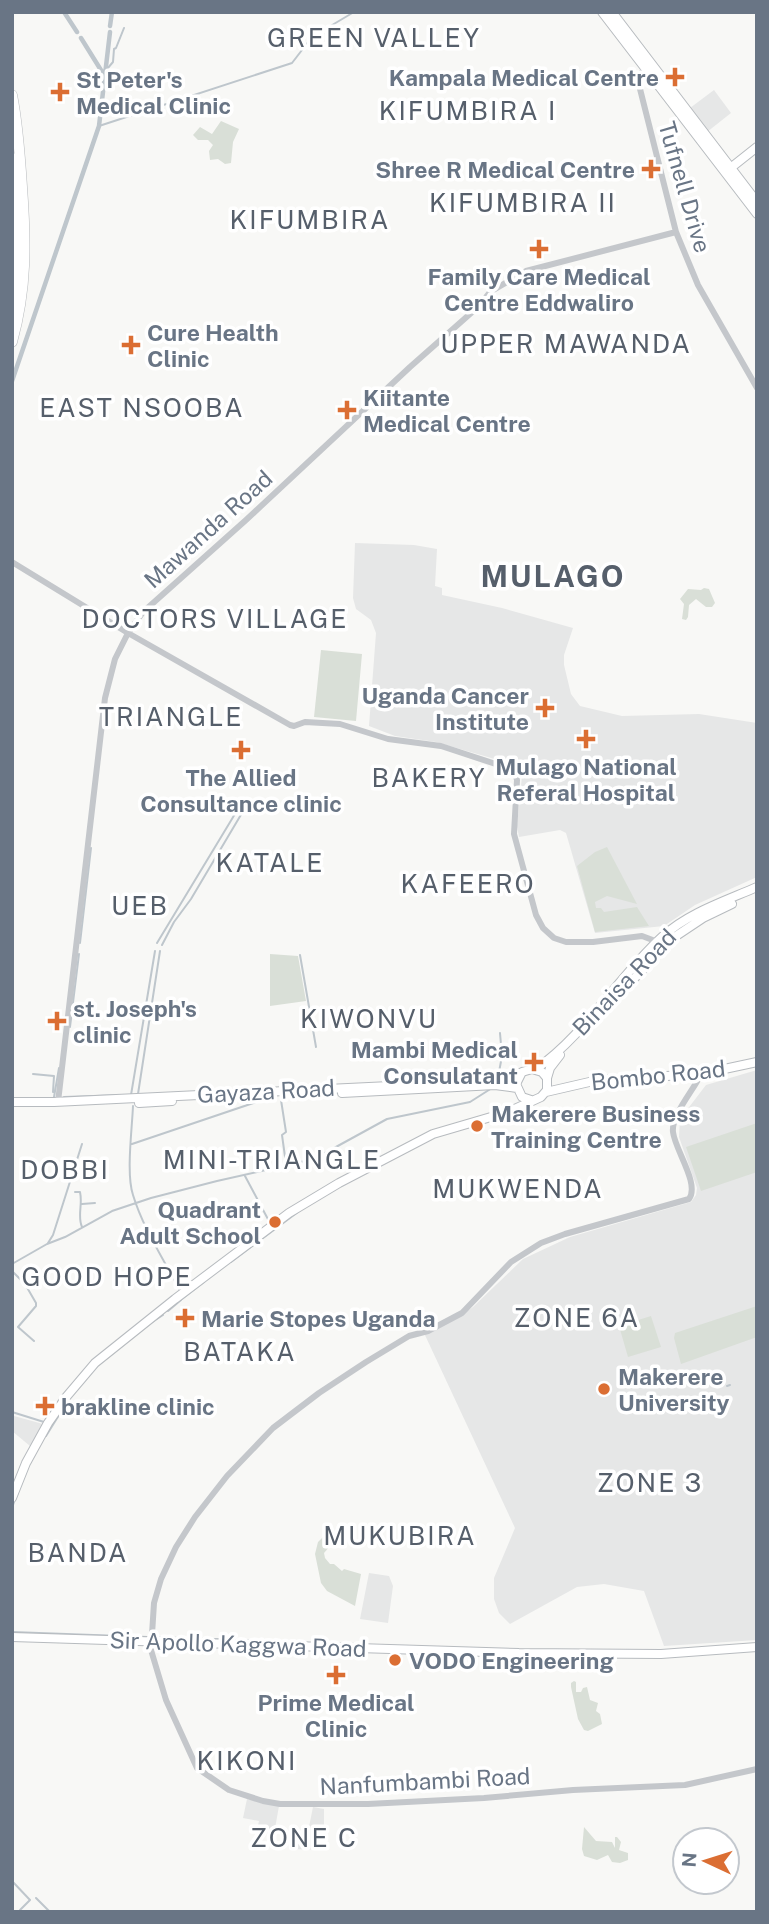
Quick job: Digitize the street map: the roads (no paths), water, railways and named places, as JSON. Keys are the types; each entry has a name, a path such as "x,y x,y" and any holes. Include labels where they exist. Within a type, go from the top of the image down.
{"highway":[{"path":"12,95 21,166 25,249 24,294 12,342"},
{"path":"12,158 18,251 12,311"}],"main road":[{"path":"602,12 649,65"},
{"path":"612,12 730,172 757,214"},
{"path":"730,172 757,147"},
{"path":"730,172 757,153"},
{"path":"730,172 757,202"},
{"name":"Binaisa Road","path":"536,1069 564,1045 680,923 757,887"},
{"name":"Binaisa Road","path":"662,943 703,918 757,892"},
{"path":"12,1498 26,1463 67,1396 95,1363 289,1213 339,1183 433,1134 508,1112 541,1097 550,1068 555,1061 662,943"},
{"name":"Bombo Road","path":"547,1084 559,1087 608,1079 701,1074 757,1062"},
{"path":"508,1112 518,1091 519,1075 528,1069 536,1069 547,1084"},
{"name":"Gayaza Road","path":"12,1104 494,1081 519,1075"},
{"name":"Gayaza Road","path":"12,1104 58,1107 495,1086 518,1091"},
{"path":"518,1091 531,1100"},
{"name":"Sir Apollo Kaggwa Road","path":"12,1637 519,1653 662,1654 757,1647"}],"street":[{"name":"Tufnell Drive","path":"649,65 637,77 676,232 698,285 757,388"},
{"name":"Mawanda Road","path":"58,1102 105,698 112,665 139,617 410,366 479,306 490,292 526,271 676,232"},
{"path":"12,562 128,633 294,726 305,722 340,724 388,739 446,748 514,770 517,775 513,824 515,841 539,923 550,935 572,943 642,936 662,943"},
{"name":"Nanfumbambi Road","path":"701,1074 677,1115 673,1128 692,1189 689,1199 541,1243 511,1262 462,1313 396,1344 298,1408 273,1428 239,1462 182,1537 167,1564 158,1591 151,1650 160,1684 197,1768 229,1790 263,1801 280,1804 368,1804 495,1798 589,1789 685,1785 757,1769"}],"waterway":[{"path":"64,12 77,32"},
{"path":"110,26 112,12"},
{"path":"99,126 292,63 312,37 354,12"},
{"path":"107,69 113,62 114,49 124,28"},
{"path":"12,381 99,126 110,32"},
{"path":"81,38 104,75"},
{"path":"157,943 241,804"},
{"path":"162,945 242,813"},
{"path":"80,943 91,848"},
{"path":"131,1095 155,951"},
{"path":"144,1094 138,1094 160,951"},
{"path":"70,1027 79,954"},
{"path":"300,955 316,1047"},
{"path":"499,1072 502,1056 500,1033"},
{"path":"54,1097 59,1068"},
{"path":"33,1074 54,1076 53,1092"},
{"path":"12,1264 112,1211 217,1181 314,1159 387,1119 470,1102 492,1088"},
{"path":"64,1097 122,1095"},
{"path":"132,1144 274,1096"},
{"path":"281,1100 286,1132 282,1135 286,1164"},
{"path":"133,1106 130,1164 133,1195 148,1231 179,1289"},
{"path":"48,1243 53,1235 82,1144"},
{"path":"245,1176 270,1223"},
{"path":"75,1192 80,1192 82,1227"},
{"path":"82,1204 95,1203"},
{"path":"231,1262 298,1212"},
{"path":"12,1271 25,1284 36,1303 18,1327 34,1341"},
{"path":"182,1299 204,1282"},
{"path":"168,1311 181,1300"},
{"path":"149,1324 163,1315"},
{"path":"46,1436 69,1399"},
{"path":"12,1412 44,1422"},
{"path":"12,1508 14,1502"},
{"path":"12,1632 148,1637"},
{"path":"154,1637 272,1641"},
{"path":"12,1881 30,1900 20,1910"},
{"path":"36,1898 50,1912"}],"place":[{"name":"Kampala Medical Centre","path":"675,77"},
{"name":"St Peter's Medical Clinic","path":"60,92"},
{"name":"Shree R Medical Centre","path":"651,169"},
{"name":"Family Care Medical Centre Eddwaliro","path":"539,249"},
{"name":"Cure Health Clinic","path":"131,345"},
{"name":"Kiitante Medical Centre","path":"347,410"},
{"name":"Uganda Cancer Institute","path":"545,708"},
{"name":"Mulago National Referal Hospital","path":"586,739"},
{"name":"The Allied Consultance clinic","path":"241,750"},
{"name":"st. Joseph's clinic","path":"57,1021"},
{"name":"Mambi Medical Consulatant","path":"534,1062"},
{"name":"Makerere Business Training Centre","path":"477,1126"},
{"name":"Quadrant Adult School","path":"275,1222"},
{"name":"Marie Stopes Uganda","path":"185,1318"},
{"name":"Makerere University","path":"604,1389"},
{"name":"brakline clinic","path":"45,1406"},
{"name":"VODO Engineering","path":"395,1660"},
{"name":"Prime Medical Clinic","path":"336,1675"}],"district":[{"name":"GREEN VALLEY","path":"374,37"},
{"name":"KIFUMBIRA I","path":"468,110"},
{"name":"KIFUMBIRA II","path":"523,202"},
{"name":"KIFUMBIRA","path":"310,219"},
{"name":"UPPER MAWANDA","path":"566,343"},
{"name":"EAST NSOOBA","path":"142,407"},
{"name":"MULAGO","path":"553,576"},
{"name":"DOCTORS VILLAGE","path":"215,618"},
{"name":"TRIANGLE","path":"171,716"},
{"name":"BAKERY","path":"429,777"},
{"name":"KATALE","path":"270,862"},
{"name":"KAFEERO","path":"468,883"},
{"name":"UEB","path":"140,905"},
{"name":"KIWONVU","path":"369,1018"},
{"name":"MINI-TRIANGLE","path":"272,1159"},
{"name":"DOBBI","path":"65,1169"},
{"name":"MUKWENDA","path":"518,1188"},
{"name":"GOOD HOPE","path":"107,1276"},
{"name":"ZONE 6A","path":"577,1317"},
{"name":"BATAKA","path":"240,1351"},
{"name":"ZONE 3","path":"650,1482"},
{"name":"MUKUBIRA","path":"400,1535"},
{"name":"BANDA","path":"78,1552"},
{"name":"KIKONI","path":"247,1760"},
{"name":"ZONE C","path":"304,1837"}]}
